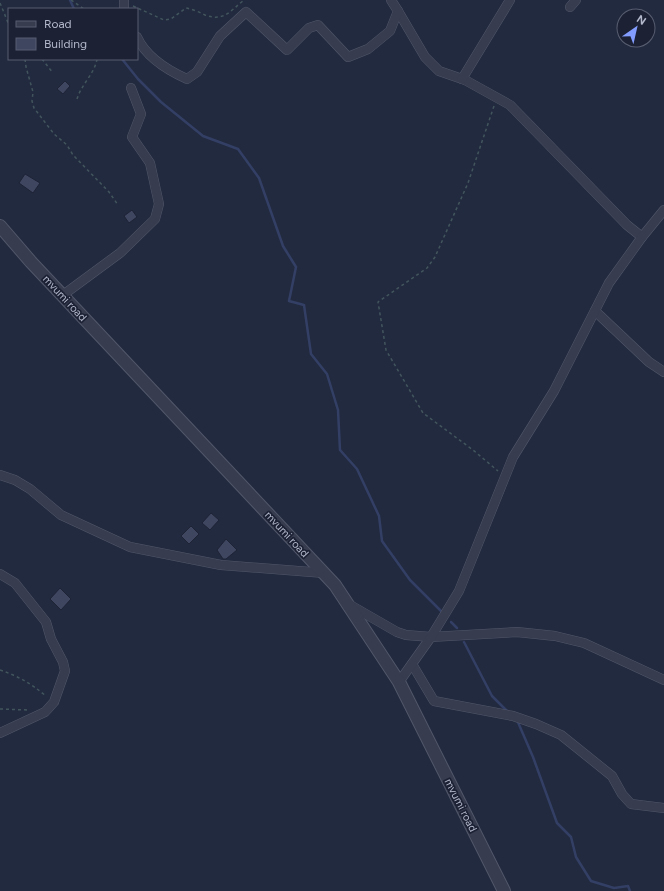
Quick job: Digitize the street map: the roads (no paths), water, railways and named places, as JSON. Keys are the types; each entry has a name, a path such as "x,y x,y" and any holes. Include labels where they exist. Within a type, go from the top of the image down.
{"street":[{"path":"391,0 425,57 439,71 462,79 510,105 627,225 642,237"},
{"path":"462,79 510,0"},
{"path":"138,39 142,48 171,72 187,79 197,72 220,36 246,12 287,50 309,28 318,25 348,57 368,49 390,31 398,10"},
{"path":"62,295 120,252 155,218 159,204 150,163 132,137 142,114 131,88"},
{"path":"398,682 431,637 459,591 514,457 554,391 609,283 642,237 664,210"},
{"name":"mvumi road","path":"0,226 62,295 324,573 350,605 398,682 504,891"},
{"path":"595,311 649,362 664,372"},
{"path":"0,475 15,480 30,489 60,515 130,547 221,565 324,573"},
{"path":"0,574 15,583 46,622 50,640 63,662 65,671 54,702 45,712 0,733"},
{"path":"350,605 396,632 406,635 431,637 517,632 555,636 584,642 664,680"},
{"path":"412,664 434,702 513,716 561,735 612,776 622,794 631,804 664,808"}],"waterway":[{"path":"70,0 74,8"},
{"path":"123,60 138,79 161,102 203,136 238,149 259,178 283,246 296,267 289,301 304,305 311,354 327,374 338,410 340,450 357,469 379,516 382,541 410,580 442,612"},
{"path":"451,622 457,628"},
{"path":"464,642 492,696 509,713"},
{"path":"517,720 533,757 557,823 571,837 576,857 591,881 614,888 628,886 630,891"}]}
